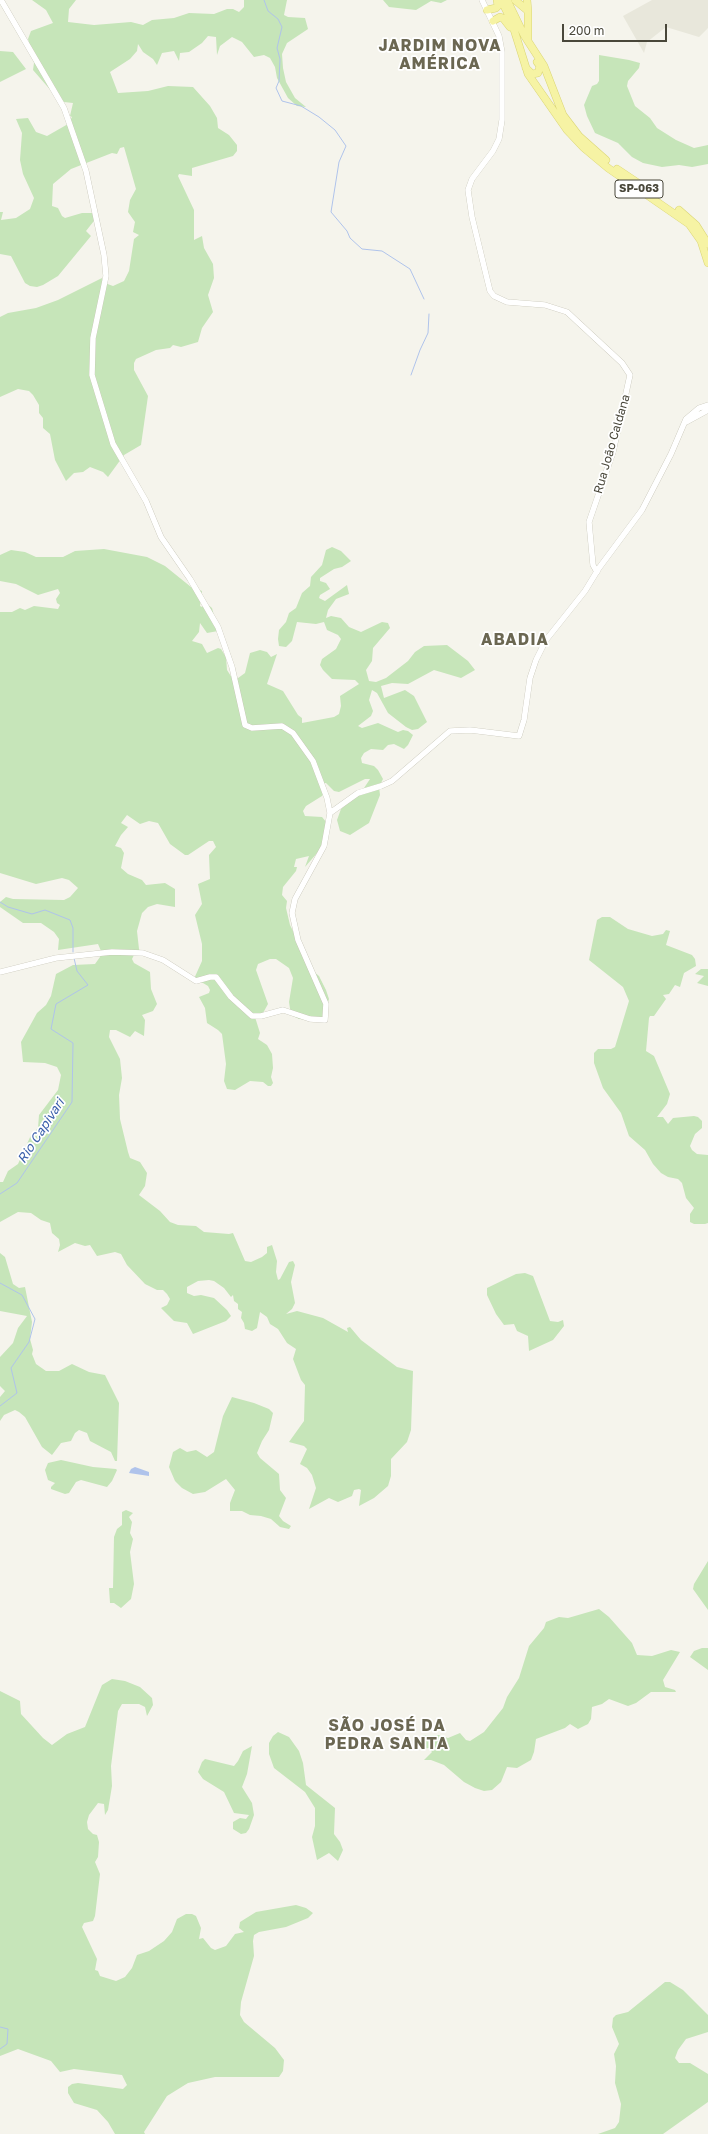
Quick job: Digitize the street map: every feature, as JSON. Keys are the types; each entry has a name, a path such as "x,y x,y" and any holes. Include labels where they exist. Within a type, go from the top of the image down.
{"main road":[{"path":"487,10 498,6 497,0"},
{"name":"SP-063","path":"501,0 512,24 522,59 533,84 574,139 608,168 689,224 701,241 708,263"},
{"name":"SP-063","path":"507,0 528,40 544,66 560,109 572,128 587,144 614,167 688,217 700,231 708,244"},
{"path":"517,0 528,10"},
{"path":"493,21 500,17 504,18 512,32 522,59 532,74 540,71 540,66 532,53 528,40 527,0"}],"street":[{"path":"0,972 56,958 112,952 144,953 163,960 196,981 216,977 234,1001 252,1016 261,1016 283,1010 310,1019 325,1020 326,1004 298,940 292,913 295,899 324,846 330,812 327,798 313,761 293,733 282,726 252,728 245,725 242,718 232,667 212,616 190,578 161,537 143,496 113,444 92,375 93,338 106,276 104,255 86,171 64,108 1,0"},
{"name":"Rua João Caldana","path":"482,0 499,36 502,52 502,120 499,139 493,151 472,179 468,190 472,217 490,291 500,300 507,302 545,305 567,312 622,363 630,374 613,452 589,522 592,560 594,568 598,570"},
{"path":"330,812 358,792 381,786 392,781 450,732 470,730 519,736 524,720 530,678 540,652 563,618 586,591 598,570 642,510 671,454 684,424 693,412 708,404"},
{"path":"684,424 708,410"}],"shaded area":[{"path":"652,0 708,0 708,28 699,37 666,27 647,42 644,53 623,16"}],"green space":[{"path":"32,0 76,0 69,9 68,22 94,25 131,22 143,25 152,20 174,18 189,13 214,14 227,9 233,9 239,12 244,7 244,0 287,0 284,15 288,17 305,18 308,29 287,43 282,54 286,82 295,98 306,107 297,106 288,98 277,78 275,67 270,58 264,55 254,57 242,42 232,37 220,46 217,55 216,37 208,36 202,43 189,52 180,53 179,61 174,51 162,53 157,65 153,59 143,52 138,44 137,51 130,59 110,72 118,93 148,91 168,86 193,87 210,106 217,118 218,128 229,135 237,145 237,151 233,156 192,168 192,176 179,174 178,176 194,210 194,240 202,236 204,248 213,264 214,278 208,295 213,312 202,328 198,342 181,347 173,345 170,348 156,350 136,359 134,363 134,370 148,396 141,445 124,455 108,477 103,472 90,467 83,472 74,473 66,481 55,460 50,434 43,428 43,418 39,413 39,405 33,395 29,391 18,389 0,397 0,317 8,313 36,308 58,300 102,278 102,282 113,286 124,281 129,271 134,239 139,235 133,232 135,222 128,212 130,200 136,189 124,147 120,148 117,154 112,153 71,169 53,184 52,206 58,208 62,216 65,218 82,213 95,213 97,217 86,231 91,236 58,276 43,285 37,287 30,286 25,283 11,256 0,254 0,212 3,212 1,220 16,218 30,209 34,198 23,174 20,160 22,133 16,119 28,118 36,132 47,136 68,124 72,117 70,116 73,103 64,102 53,93 33,70 34,63 28,39 31,31 53,23 46,10"},
{"path":"383,0 447,0 441,3 431,1 416,10 389,7"},
{"path":"0,51 13,52 26,69 0,82"},
{"path":"599,55 640,63 639,68 628,81 627,86 635,106 650,118 657,128 676,140 694,148 708,145 708,164 692,167 679,165 662,167 643,163 632,157 618,143 595,133 587,116 584,105 592,86 597,84 599,81"},
{"path":"332,547 341,551 351,561 320,578 320,581 326,583 330,589 320,595 319,598 325,601 347,585 349,594 336,599 328,610 326,618 331,616 341,618 349,627 361,632 382,622 388,623 390,628 373,648 372,661 366,670 369,681 376,682 386,678 408,661 415,652 424,646 447,645 468,661 475,670 461,678 434,670 408,684 392,683 381,686 384,698 405,690 414,696 427,722 418,729 412,730 406,727 388,713 377,693 372,690 369,700 373,711 371,716 358,726 362,728 378,723 398,732 403,730 408,731 413,735 408,745 404,749 394,744 388,745 383,750 371,749 364,753 361,758 362,763 374,766 383,779 379,787 380,795 369,823 350,835 340,831 337,820 341,809 364,788 370,779 365,779 339,792 334,791 326,783 322,783 325,791 322,796 306,806 303,811 305,816 322,817 327,823 329,834 324,845 305,867 309,856 296,859 294,867 297,867 296,871 283,887 282,895 287,901 286,908 290,925 313,971 319,976 326,990 329,999 325,1013 321,1018 316,1020 299,1019 291,1015 289,1002 293,978 289,968 276,959 270,959 258,964 256,970 268,1004 263,1013 255,1017 260,1033 258,1039 267,1045 272,1054 273,1068 271,1077 273,1083 271,1086 268,1086 263,1082 250,1081 235,1090 227,1089 224,1081 226,1064 222,1034 207,1023 205,1008 199,997 209,993 210,990 208,986 203,983 193,981 202,961 202,944 195,915 202,904 198,884 210,879 209,855 216,847 213,841 209,841 188,855 185,855 170,844 158,823 149,821 140,824 127,815 121,823 128,827 121,835 115,846 121,848 124,853 121,868 128,874 142,880 146,885 165,883 175,889 175,907 157,904 148,907 142,913 137,931 139,949 142,955 134,955 132,959 134,963 150,972 151,989 157,1004 153,1011 142,1015 145,1020 144,1036 135,1031 130,1037 116,1030 110,1030 109,1037 120,1059 122,1078 119,1095 120,1119 128,1152 130,1158 140,1162 147,1173 145,1186 139,1195 160,1211 170,1222 178,1225 196,1226 204,1232 233,1233 245,1261 251,1262 262,1257 267,1253 267,1247 272,1245 277,1261 276,1272 278,1280 289,1262 293,1261 295,1265 291,1282 295,1303 292,1309 286,1314 297,1311 323,1318 348,1332 347,1328 350,1327 361,1340 397,1367 413,1371 411,1430 407,1442 391,1459 391,1476 388,1486 374,1498 359,1506 361,1490 359,1489 354,1490 352,1496 338,1502 329,1498 309,1509 316,1488 312,1475 307,1468 300,1464 307,1449 304,1446 289,1442 304,1421 305,1385 301,1380 293,1359 296,1349 287,1343 278,1329 270,1324 267,1317 260,1312 257,1328 252,1331 245,1329 241,1318 242,1312 238,1309 238,1304 234,1301 233,1295 231,1297 224,1288 214,1281 198,1281 187,1287 187,1293 194,1296 201,1295 214,1298 227,1310 231,1316 226,1321 193,1334 187,1323 174,1321 161,1308 167,1305 170,1299 167,1294 163,1290 157,1290 145,1284 127,1265 121,1254 115,1252 97,1256 90,1245 85,1246 75,1243 58,1252 60,1245 59,1239 52,1233 50,1223 41,1220 31,1213 18,1212 0,1222 0,1182 3,1182 8,1171 18,1164 31,1135 38,1128 39,1115 58,1090 61,1075 57,1067 45,1063 23,1062 21,1042 37,1013 46,1005 51,996 56,974 73,965 95,964 100,957 101,951 98,944 58,950 59,939 54,932 41,923 23,923 0,907 0,902 6,897 13,899 64,900 70,897 78,888 69,880 62,878 36,884 0,873 0,612 12,612 20,608 25,610 34,606 58,609 60,605 57,603 56,599 60,593 58,589 38,595 16,584 0,581 0,555 11,550 25,552 36,557 63,557 75,551 104,549 147,557 165,566 191,587 202,591 200,606 202,607 206,603 212,608 218,631 207,633 200,623 199,632 192,641 202,644 207,653 218,648 221,649 226,657 227,670 234,681 245,673 250,653 260,650 267,652 271,657 277,654 267,684 283,691 298,715 302,718 302,723 334,717 339,714 341,706 340,696 359,684 355,680 332,679 320,665 322,659 336,649 341,639 338,635 327,630 324,622 316,624 297,622 292,641 286,647 279,646 279,630 286,622 289,613 296,608 302,593 310,586 311,577 322,565 326,550"},
{"path":"602,917 610,917 628,929 652,936 663,934 666,930 670,931 666,945 692,955 695,959 696,966 684,973 680,987 675,985 669,994 663,995 666,999 654,1016 650,1016 646,1051 654,1056 670,1094 667,1104 657,1117 663,1117 668,1124 673,1118 694,1116 698,1117 702,1121 702,1128 695,1134 690,1146 697,1154 708,1155 708,1223 694,1224 690,1222 690,1214 694,1208 686,1198 682,1183 678,1179 668,1177 661,1173 653,1164 645,1150 629,1136 621,1113 603,1088 594,1063 594,1053 598,1049 611,1049 615,1047 629,1001 623,987 589,960 597,920"},
{"path":"701,969 708,969 708,986 697,983 704,976 695,974"},
{"path":"0,1253 5,1257 13,1284 19,1288 25,1287 32,1322 30,1339 33,1350 32,1354 36,1364 46,1371 59,1371 72,1364 89,1372 105,1375 119,1403 117,1461 115,1461 111,1452 90,1441 87,1433 79,1430 75,1433 71,1441 61,1443 52,1455 42,1447 25,1417 19,1412 15,1410 4,1415 0,1421 0,1397 5,1391 0,1386 0,1357 13,1343 18,1328 27,1316 0,1311"},
{"path":"525,1273 533,1276 550,1321 558,1322 563,1320 564,1326 553,1340 529,1351 528,1336 517,1331 514,1324 504,1325 496,1314 487,1295 487,1288 516,1274"},
{"path":"232,1397 254,1403 269,1409 273,1413 269,1430 257,1453 260,1458 279,1474 280,1490 286,1498 279,1516 283,1521 291,1526 289,1529 280,1527 271,1519 250,1515 242,1511 230,1511 230,1503 235,1490 226,1479 205,1492 193,1494 182,1488 175,1481 169,1467 173,1452 180,1448 187,1452 196,1450 207,1457 214,1452 223,1416"},
{"path":"61,1460 93,1467 117,1470 112,1481 107,1487 81,1480 76,1482 69,1493 65,1494 51,1489 55,1483 48,1480 45,1470 48,1463"},
{"path":"126,1510 133,1513 129,1517 132,1522 130,1533 133,1539 130,1552 134,1584 131,1599 121,1608 114,1603 110,1603 109,1588 113,1588 114,1537 117,1529 122,1525 122,1512"},
{"path":"708,1561 708,1610 693,1589 694,1584"},
{"path":"599,1609 609,1617 632,1643 637,1655 652,1656 671,1650 680,1652 663,1680 665,1687 675,1690 676,1692 651,1692 636,1703 628,1706 609,1699 602,1704 592,1707 591,1719 588,1724 578,1729 570,1724 565,1728 536,1739 531,1760 517,1768 507,1767 501,1782 492,1790 484,1791 475,1788 464,1782 444,1765 431,1760 424,1760 432,1752 429,1748 422,1749 419,1747 419,1741 423,1735 439,1735 448,1738 460,1733 466,1740 470,1741 484,1732 503,1708 507,1697 519,1678 529,1646 544,1628 546,1622 559,1617 568,1618"},
{"path":"702,1648 708,1648 708,1670 690,1657 694,1651"},
{"path":"112,1679 125,1681 140,1687 152,1698 153,1705 147,1716 145,1707 139,1704 122,1704 118,1711 111,1766 112,1786 108,1810 105,1815 104,1804 98,1803 89,1815 87,1822 88,1829 93,1834 97,1835 99,1842 98,1857 95,1862 100,1874 95,1916 93,1921 84,1923 82,1927 97,1959 95,1970 98,1971 100,1976 116,1981 125,1977 132,1968 137,1955 149,1951 164,1941 172,1932 177,1919 186,1914 196,1916 201,1928 199,1939 203,1938 211,1948 215,1950 226,1946 235,1934 244,1932 239,1928 240,1922 256,1912 296,1905 306,1908 313,1913 308,1918 286,1927 259,1932 254,1935 254,1956 241,2002 240,2015 244,2022 275,2048 284,2060 283,2071 279,2077 215,2077 188,2083 167,2096 144,2132 145,2134 115,2134 108,2122 97,2110 74,2103 68,2093 68,2087 72,2084 78,2083 123,2089 127,2085 122,2075 74,2069 60,2072 51,2061 18,2049 0,2056 0,1691 20,1701 21,1714 43,1738 52,1745 67,1734 85,1727 102,1685"},
{"path":"278,1732 289,1737 299,1751 303,1763 306,1785 335,1808 334,1834 340,1842 343,1850 338,1861 329,1853 317,1860 312,1837 315,1826 315,1808 305,1792 274,1768 269,1754 269,1743 273,1736"},
{"path":"252,1746 247,1774 242,1787 252,1803 254,1815 249,1829 246,1833 241,1834 233,1829 233,1822 240,1818 246,1819 249,1815 234,1813 224,1792 203,1779 198,1772 202,1762 205,1759 234,1766 243,1751"},
{"path":"665,1982 670,1982 683,1990 708,2015 708,2032 686,2039 678,2050 675,2058 679,2063 690,2063 708,2074 708,2102 663,2134 598,2134 615,2128 619,2122 621,2104 615,2083 616,2066 614,2054 619,2044 612,2027 613,2018 616,2015 628,2012"}],"water":[{"path":"135,1467 149,1472 149,1476 129,1473 131,1469"}],"waterway":[{"path":"264,0 268,11 278,19 282,27 277,48 280,59 279,81 276,88 282,101 301,106 319,117 335,130 346,146 339,162 331,212 347,231 350,238 362,249 382,251 410,269 424,299"},
{"path":"411,375 428,333 429,314"},
{"name":"Rio Capivari","path":"0,902 8,907 32,914 45,910 70,920 73,928 73,952"},
{"name":"Rio Capivari","path":"0,1194 17,1183 72,1102 73,1043 51,1029 56,1004 88,985 77,971 74,958"},
{"name":"Rio Capivari","path":"0,1283 22,1295 35,1319 29,1342 11,1368 17,1393 0,1406"},
{"name":"Rio Capivari","path":"0,2027 8,2029 7,2044 0,2049"}],"district":[{"name":"JARDIM NOVA AMÉRICA","path":"440,55"},
{"name":"ABADIA","path":"515,640"},
{"name":"SÃO JOSÉ DA PEDRA SANTA","path":"387,1735"}]}
